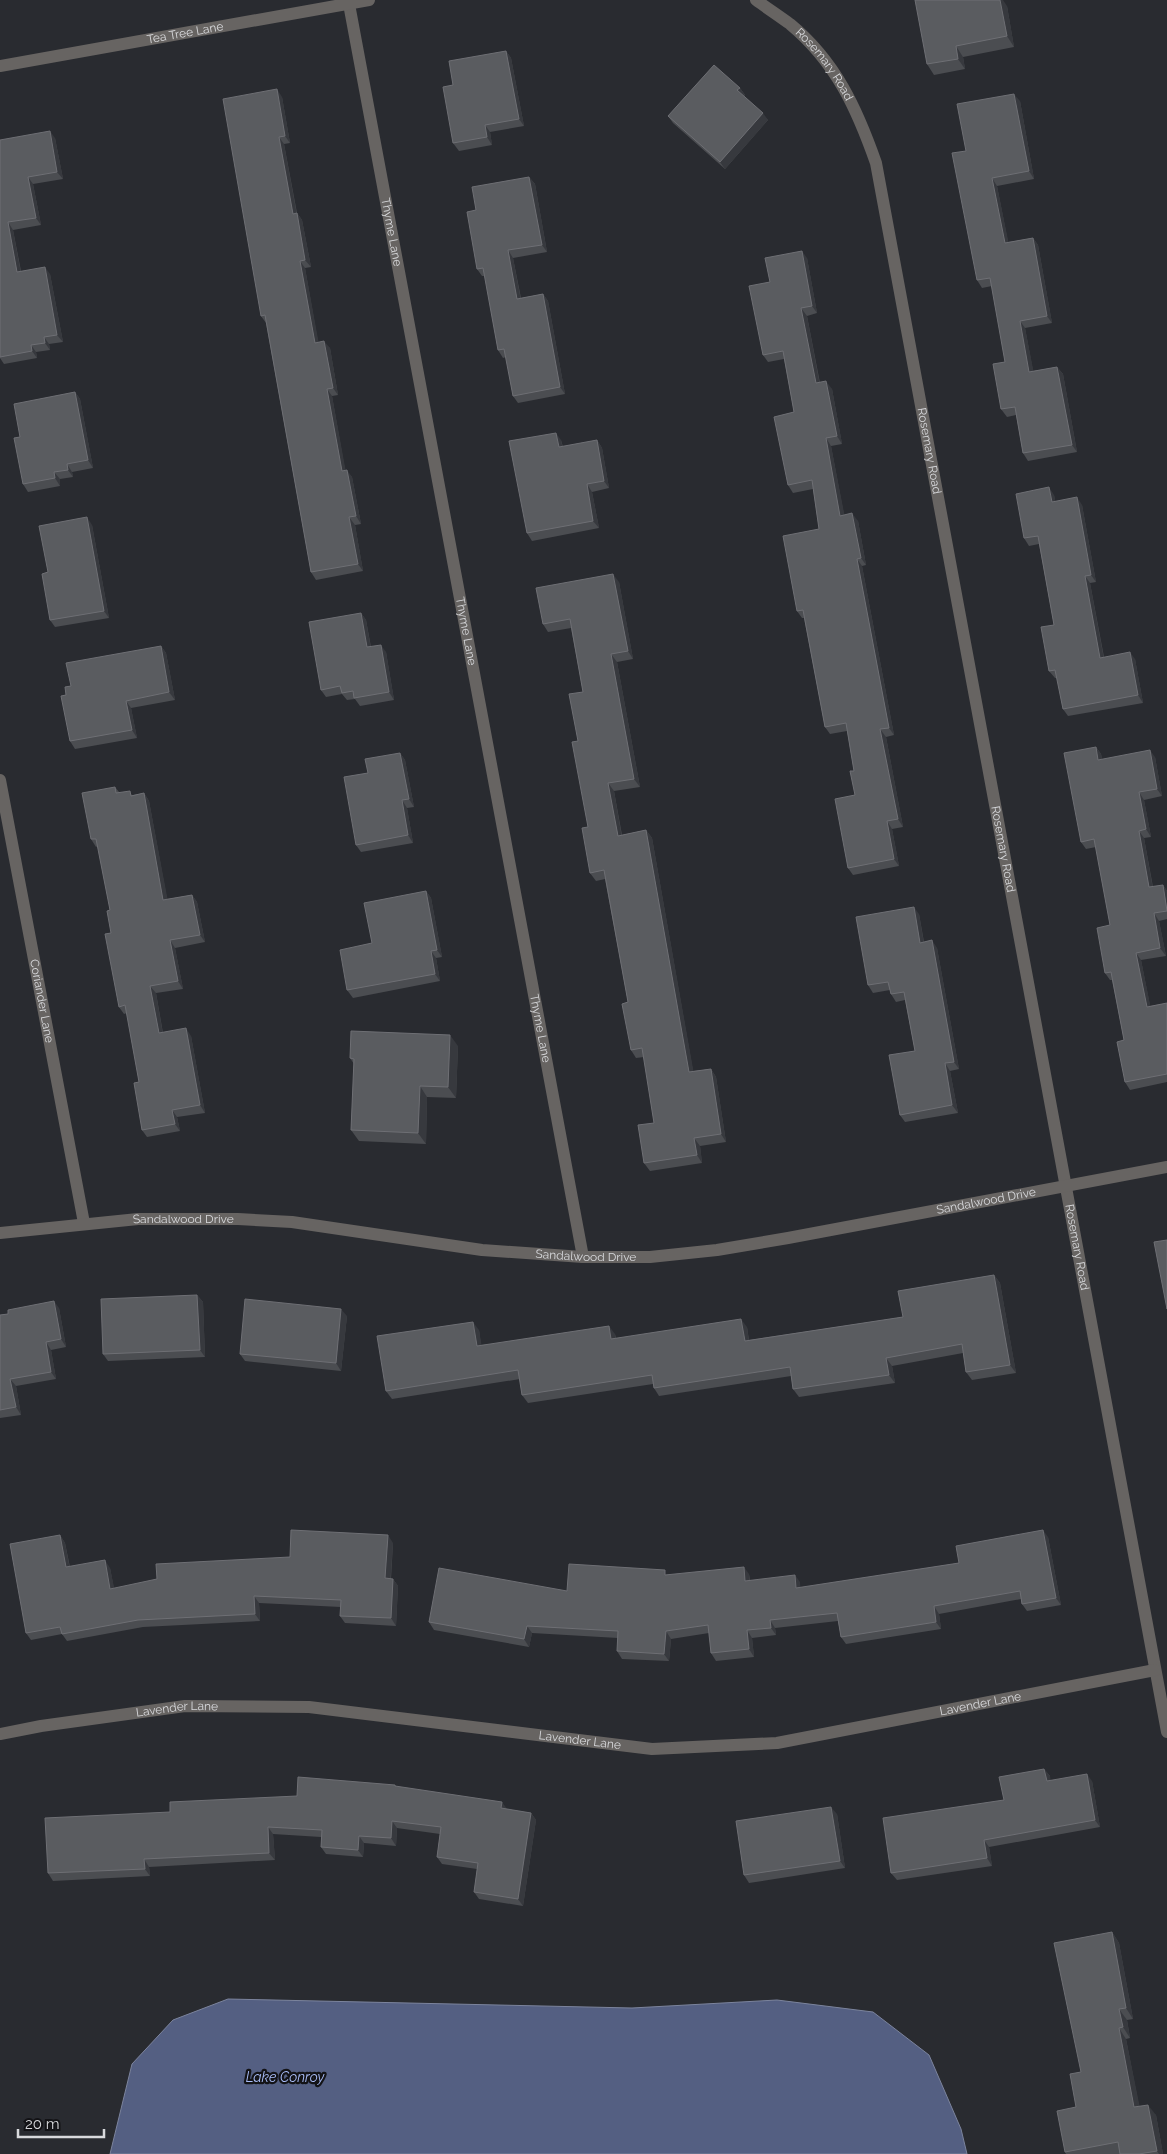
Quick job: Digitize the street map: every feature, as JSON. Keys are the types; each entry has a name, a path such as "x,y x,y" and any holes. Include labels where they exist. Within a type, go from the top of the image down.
{"street":[{"name":"Tea Tree Lane","path":"0,66 369,0"},
{"name":"Rosemary Road","path":"761,2 791,25 817,51 842,84 860,118 876,163 1167,1732"},
{"name":"Thyme Lane","path":"349,4 583,1257"},
{"name":"Coriander Lane","path":"0,780 84,1223"},
{"name":"Sandalwood Drive","path":"0,1233 138,1219 181,1218 282,1221 482,1250 583,1257 650,1257 717,1250 1167,1167"},
{"name":"Lavender Lane","path":"0,1734 41,1726 185,1706 309,1707 652,1749 777,1743 1155,1670"}],"water":[{"name":"Lake Conroy","path":"228,1999 632,2008 777,2000 873,2012 929,2055 961,2129 967,2154 110,2154 132,2064 173,2020"}],"building":[{"path":"915,0 1000,0 1007,36 956,46 958,59 927,64"},
{"path":"506,51 519,119 485,125 487,137 453,143 443,87 453,85 449,61"},
{"path":"714,65 740,88 737,90 763,113 720,162 668,116"},
{"path":"277,89 285,136 279,137 293,214 297,213 305,260 300,261 315,343 324,341 333,388 327,389 342,471 347,470 356,516 349,517 358,564 311,572 265,315 261,316 223,99"},
{"path":"1014,94 1029,171 992,178 1005,243 1033,238 1047,316 1020,321 1029,372 1057,367 1072,445 1023,453 1015,407 1001,409 993,364 1005,362 990,278 977,280 952,153 966,151 957,104"},
{"path":"50,131 57,172 28,177 36,218 8,222 17,272 45,267 57,335 44,337 45,343 31,345 32,351 0,357 0,140"},
{"path":"529,177 542,245 508,250 517,299 543,294 560,387 513,396 504,349 498,350 483,268 477,269 467,212 476,210 472,187"},
{"path":"802,251 812,306 801,308 816,383 826,381 837,436 826,438 840,516 852,513 861,558 857,559 889,728 880,729 898,819 887,821 894,859 848,868 835,799 855,795 850,771 854,771 846,723 825,727 803,610 797,611 783,536 819,529 812,480 788,485 774,417 794,412 783,351 763,355 749,286 770,282 765,258"},
{"path":"75,392 88,460 67,464 68,470 54,472 55,478 23,484 14,438 20,437 14,404"},
{"path":"556,433 559,447 597,440 604,481 587,484 593,521 527,533 509,441"},
{"path":"1049,487 1052,502 1077,497 1091,575 1085,576 1100,658 1130,652 1138,695 1063,709 1055,670 1049,671 1041,627 1054,625 1038,536 1024,538 1016,494"},
{"path":"87,517 104,611 50,620 42,574 48,572 39,526"},
{"path":"613,574 628,651 611,654 634,779 608,783 618,836 646,830 689,1072 711,1069 721,1134 694,1138 697,1155 644,1163 638,1125 654,1123 642,1048 631,1050 622,1004 628,1002 604,870 590,873 582,828 588,827 572,742 578,741 569,694 583,692 570,619 543,624 536,588"},
{"path":"361,613 367,647 381,645 389,692 354,698 353,691 342,693 340,686 321,690 309,622"},
{"path":"161,646 169,692 126,701 132,730 70,741 61,696 66,695 65,687 71,686 66,663"},
{"path":"1096,747 1098,760 1150,750 1157,789 1139,792 1146,829 1139,831 1149,887 1163,885 1167,911 1154,913 1160,948 1136,953 1147,1007 1167,1003 1167,1074 1125,1082 1117,1042 1124,1040 1111,972 1105,973 1097,928 1110,925 1094,839 1081,842 1064,753"},
{"path":"400,753 409,799 402,800 408,835 356,845 344,777 368,773 365,759"},
{"path":"115,787 116,793 130,791 131,796 144,793 163,900 192,895 200,935 170,940 178,981 150,986 159,1033 186,1028 200,1105 172,1110 175,1124 142,1130 134,1083 139,1082 125,1005 119,1007 105,934 111,933 107,911 110,910 96,839 91,839 82,793"},
{"path":"426,891 437,950 431,951 435,974 347,990 340,950 372,943 364,903"},
{"path":"914,907 920,943 932,940 954,1062 945,1063 952,1105 900,1115 889,1055 915,1051 904,992 891,994 888,982 868,985 856,917"},
{"path":"351,1031 450,1035 448,1087 420,1086 418,1133 351,1130 354,1059 350,1058"},
{"path":"1167,1240 1167,1309 1154,1242"},
{"path":"994,1275 1010,1365 966,1372 962,1344 886,1358 889,1375 793,1389 790,1367 654,1388 652,1375 522,1395 518,1370 386,1391 377,1336 473,1322 477,1346 609,1326 611,1339 741,1319 745,1341 903,1317 898,1291"},
{"path":"197,1295 200,1350 103,1354 101,1299"},
{"path":"245,1299 341,1309 336,1363 240,1354"},
{"path":"54,1301 61,1339 46,1342 51,1372 10,1379 16,1407 0,1410 0,1315 8,1314 8,1310"},
{"path":"291,1530 388,1535 385,1578 393,1579 391,1618 340,1616 341,1600 254,1596 255,1614 138,1620 62,1634 60,1627 26,1633 10,1544 60,1535 66,1567 105,1560 110,1589 157,1579 156,1564 290,1557"},
{"path":"1043,1530 1056,1598 1022,1604 1020,1591 934,1606 936,1622 841,1637 837,1613 770,1620 771,1628 747,1630 749,1649 711,1653 708,1625 666,1631 664,1654 617,1651 618,1631 527,1626 524,1639 429,1622 439,1568 567,1591 569,1564 665,1570 665,1575 744,1567 745,1581 795,1575 796,1588 959,1563 956,1546"},
{"path":"1044,1769 1047,1781 1087,1774 1095,1820 984,1840 987,1858 891,1873 883,1818 1004,1800 999,1777"},
{"path":"298,1777 395,1785 502,1802 501,1808 531,1813 518,1899 474,1892 478,1863 437,1857 441,1827 392,1821 391,1838 359,1836 358,1850 321,1847 322,1830 268,1827 269,1853 144,1859 145,1869 48,1873 45,1818 170,1812 170,1802 297,1796"},
{"path":"831,1807 840,1861 744,1875 736,1821"},
{"path":"1112,1932 1126,2008 1119,2009 1123,2027 1119,2028 1134,2107 1148,2105 1157,2151 1139,2154 1120,2154 1118,2142 1065,2152 1057,2111 1076,2107 1070,2074 1081,2072 1054,1943"}]}
